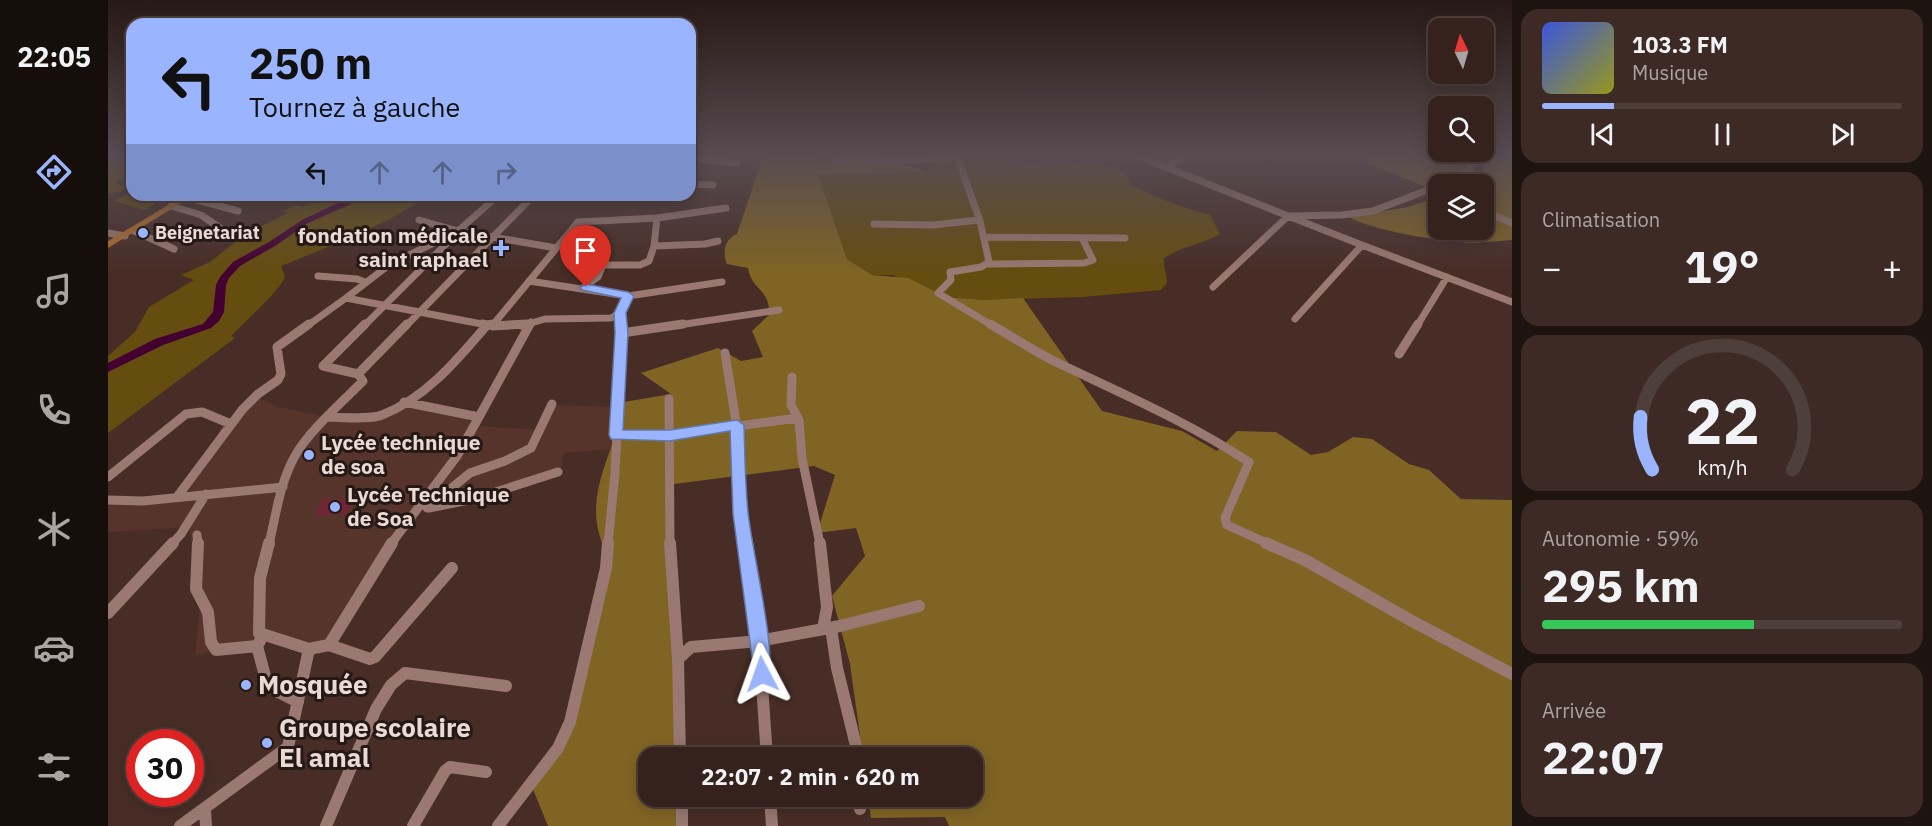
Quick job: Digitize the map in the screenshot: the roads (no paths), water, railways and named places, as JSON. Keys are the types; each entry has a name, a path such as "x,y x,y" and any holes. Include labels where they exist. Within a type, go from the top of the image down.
{"main road":[{"path":"108,245 180,201"}],"street":[{"path":"970,195 986,237 989,261 983,267 958,268 950,272 951,280 938,293 1056,362 1121,391 1208,435 1249,462 1225,518 1227,525 1305,560 1410,620 1512,674"},
{"path":"1234,195 1512,302"},
{"path":"1213,288 1288,216 1330,216 1373,211 1420,195"},
{"path":"205,201 238,211"},
{"path":"298,702 268,687 258,628 260,578 283,487 298,450 363,381 358,374 323,366 492,201"},
{"path":"358,374 528,201"},
{"path":"171,206 201,215 226,232"},
{"path":"327,417 381,416 421,393 490,326 581,220 657,218 726,208"},
{"path":"1494,215 1512,223"},
{"path":"603,265 649,261 654,246 657,218"},
{"path":"419,220 459,231 556,248"},
{"path":"874,224 933,225 979,220"},
{"path":"134,231 174,249"},
{"path":"177,497 253,398 278,380 281,374 277,347 365,282 413,251 459,231"},
{"path":"108,233 125,236"},
{"path":"986,237 1125,238"},
{"path":"986,264 1084,263 1093,260 1082,238"},
{"path":"654,246 718,241"},
{"path":"1295,319 1362,245"},
{"path":"584,287 598,276 603,265 600,257 602,250"},
{"path":"318,276 357,279 365,282"},
{"path":"1399,354 1447,277"},
{"path":"530,281 584,287 628,296 722,282"},
{"path":"498,826 558,748 570,722 606,568 622,333 620,313 628,296"},
{"path":"346,298 490,326 520,326 545,319 611,318 620,313"},
{"path":"622,333 779,310"},
{"path":"330,645 395,537 457,456 531,322"},
{"path":"725,353 737,425 740,514 759,641 766,747"},
{"path":"792,377 791,405 798,418 802,458 822,553 827,629 856,747"},
{"path":"669,399 670,549 678,659 681,747"},
{"path":"404,402 479,417"},
{"path":"427,508 470,473 505,461 531,448 552,404"},
{"path":"108,477 186,414 202,412 231,424"},
{"path":"616,435 670,435 798,418"},
{"path":"415,510 474,499 558,472"},
{"path":"108,500 122,502 283,487"},
{"path":"108,613 182,534 206,494"},
{"path":"197,534 200,548 196,589 208,612 211,642 216,650 260,641 309,649 330,645 370,659 375,657 452,568"},
{"path":"678,659 691,647 759,641 827,629 920,606"},
{"path":"180,826 288,747 309,649"},
{"path":"326,826 376,709 391,685 405,673 506,686"},
{"path":"413,826 445,771 450,767 486,772"},
{"path":"682,807 682,826"},
{"path":"771,807 772,826"},
{"path":"205,809 206,826"}],"waterway":[{"path":"108,368 159,342 207,326 219,312 221,285 236,264 272,244 305,221 349,201"}],"place":[{"name":"Beignetariat","path":"143,233"},
{"name":"fondation médicale saint raphael","path":"501,248"},
{"name":"Lycée technique de soa","path":"309,455"},
{"name":"Lycée Technique de Soa","path":"335,507"},
{"name":"Mosquée","path":"246,685"},
{"name":"Groupe scolaire El amal","path":"267,743"}]}
